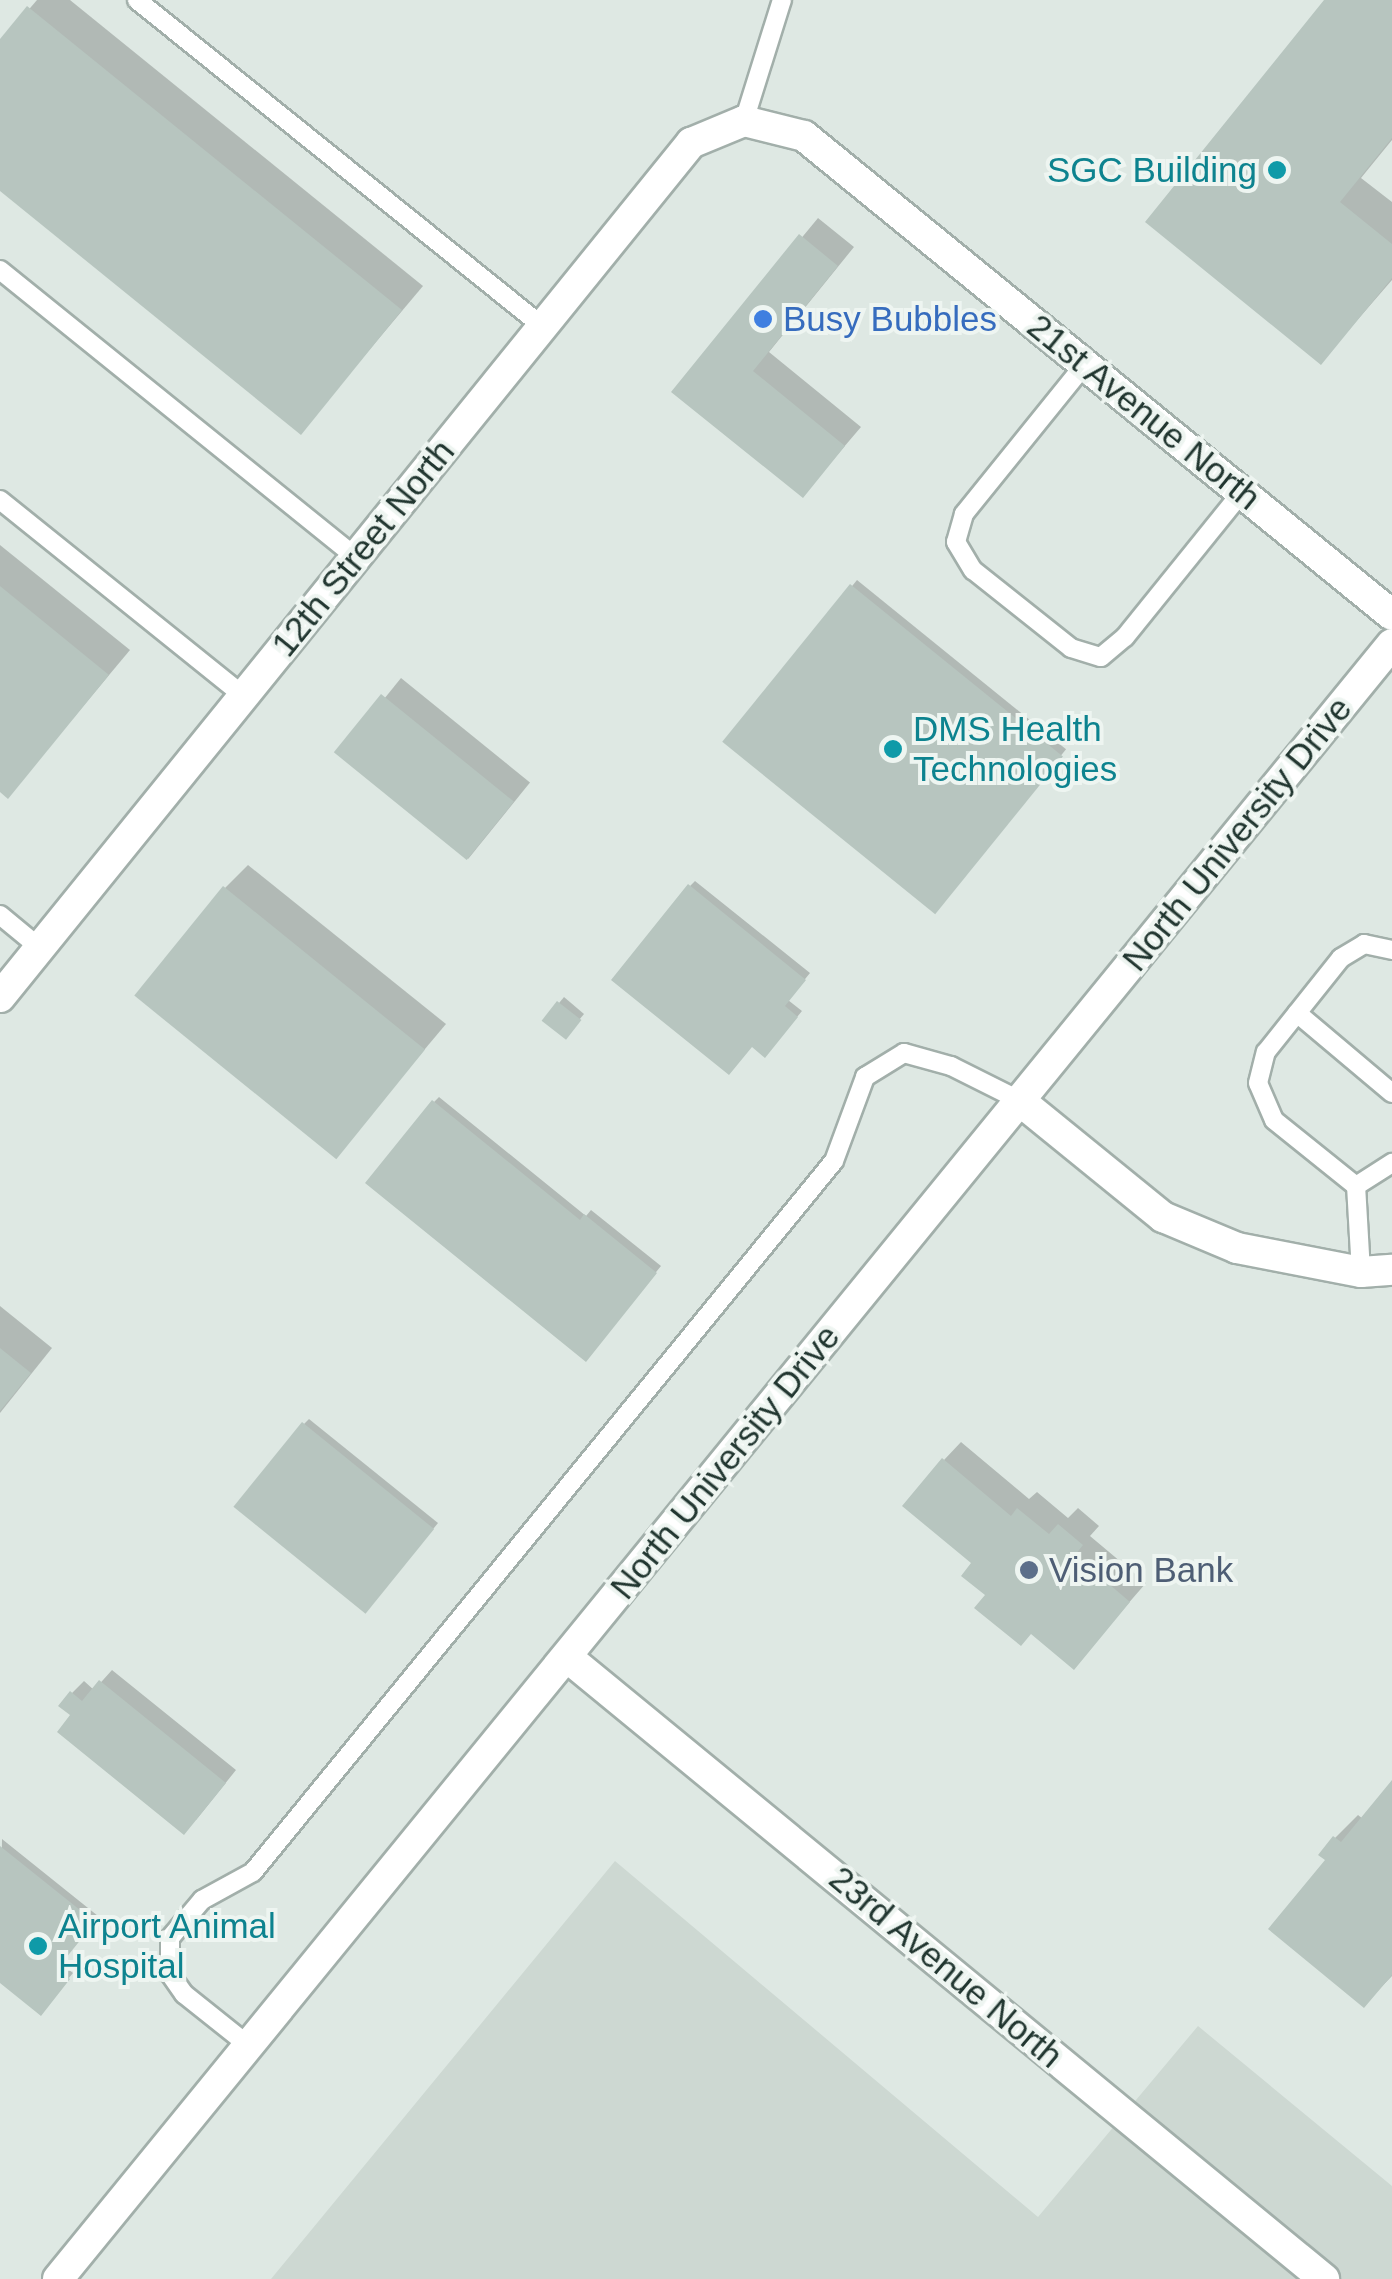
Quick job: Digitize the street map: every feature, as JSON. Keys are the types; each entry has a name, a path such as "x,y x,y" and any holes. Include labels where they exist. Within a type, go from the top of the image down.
{"street":[{"name":"12th Street North","path":"0,997 690,144 744,121"},
{"name":"21st Avenue North","path":"744,121 804,136 1392,615"},
{"name":"North University Drive","path":"58,2279 1392,644"},
{"path":"1020,1100 1163,1217 1237,1248 1360,1272 1392,1270"},
{"name":"23rd Avenue North","path":"567,1656 1324,2279"}],"lane":[{"path":"136,0 542,326"},
{"path":"744,121 782,0"},
{"path":"0,270 356,557"},
{"path":"1085,364 964,514 956,542 973,570 1072,648 1101,657 1125,637 1242,492"},
{"path":"0,500 244,696"},
{"path":"0,915 40,948"},
{"path":"1360,1272 1356,1186 1274,1120 1258,1083 1266,1052 1341,958 1364,944 1392,950"},
{"path":"1297,1013 1392,1093"},
{"path":"248,2045 184,1994 170,1974 170,1938 202,1900 253,1872 834,1161 865,1077 904,1053 951,1066 1020,1100"},
{"path":"1356,1186 1392,1163"}],"shaded area":[{"path":"615,1861 1038,2217 1198,2026 1392,2186 1392,2279 271,2279"}],"building":[{"name":"SGC Building","path":"1324,0 1392,0 1392,138 1340,202 1392,244 1392,278 1321,365 1145,222"},
{"path":"27,6 402,310 301,435 0,191 0,39"},
{"name":"Busy Bubbles","path":"799,234 838,266 753,371 845,446 803,498 671,392"},
{"name":"DMS Health Technologies","path":"850,584 1063,756 935,914 722,742"},
{"path":"0,586 109,675 8,799 0,792"},
{"path":"381,694 514,802 467,860 334,752"},
{"path":"688,884 806,980 785,1006 798,1017 765,1058 752,1047 729,1075 611,980"},
{"path":"223,886 425,1050 336,1159 134,996"},
{"path":"557,1001 581,1020 566,1040 542,1021"},
{"path":"432,1100 580,1220 584,1214 657,1273 586,1362 365,1183"},
{"path":"0,1348 31,1373 0,1411"},
{"path":"302,1422 434,1529 366,1614 233,1507"},
{"name":"Vision Bank","path":"942,1458 1011,1516 1017,1508 1049,1534 1058,1524 1083,1545 1075,1555 1130,1602 1074,1670 1031,1634 1021,1646 974,1608 985,1595 961,1576 971,1563 902,1506"},
{"path":"99,1680 226,1783 184,1835 57,1732 70,1715 58,1706 70,1691 82,1701"},
{"path":"1392,1780 1392,1975 1364,2008 1268,1929 1325,1860 1318,1855 1333,1836 1341,1842"},
{"name":"Airport Animal Hospital","path":"0,1846 95,1922 57,1969 70,1979 41,2016 0,1983"}],"place":[{"name":"SGC Building","path":"1277,170"},
{"name":"Busy Bubbles","path":"763,319"},
{"name":"DMS Health Technologies","path":"893,749"},
{"name":"Vision Bank","path":"1029,1570"},
{"name":"Airport Animal Hospital","path":"38,1946"}]}
